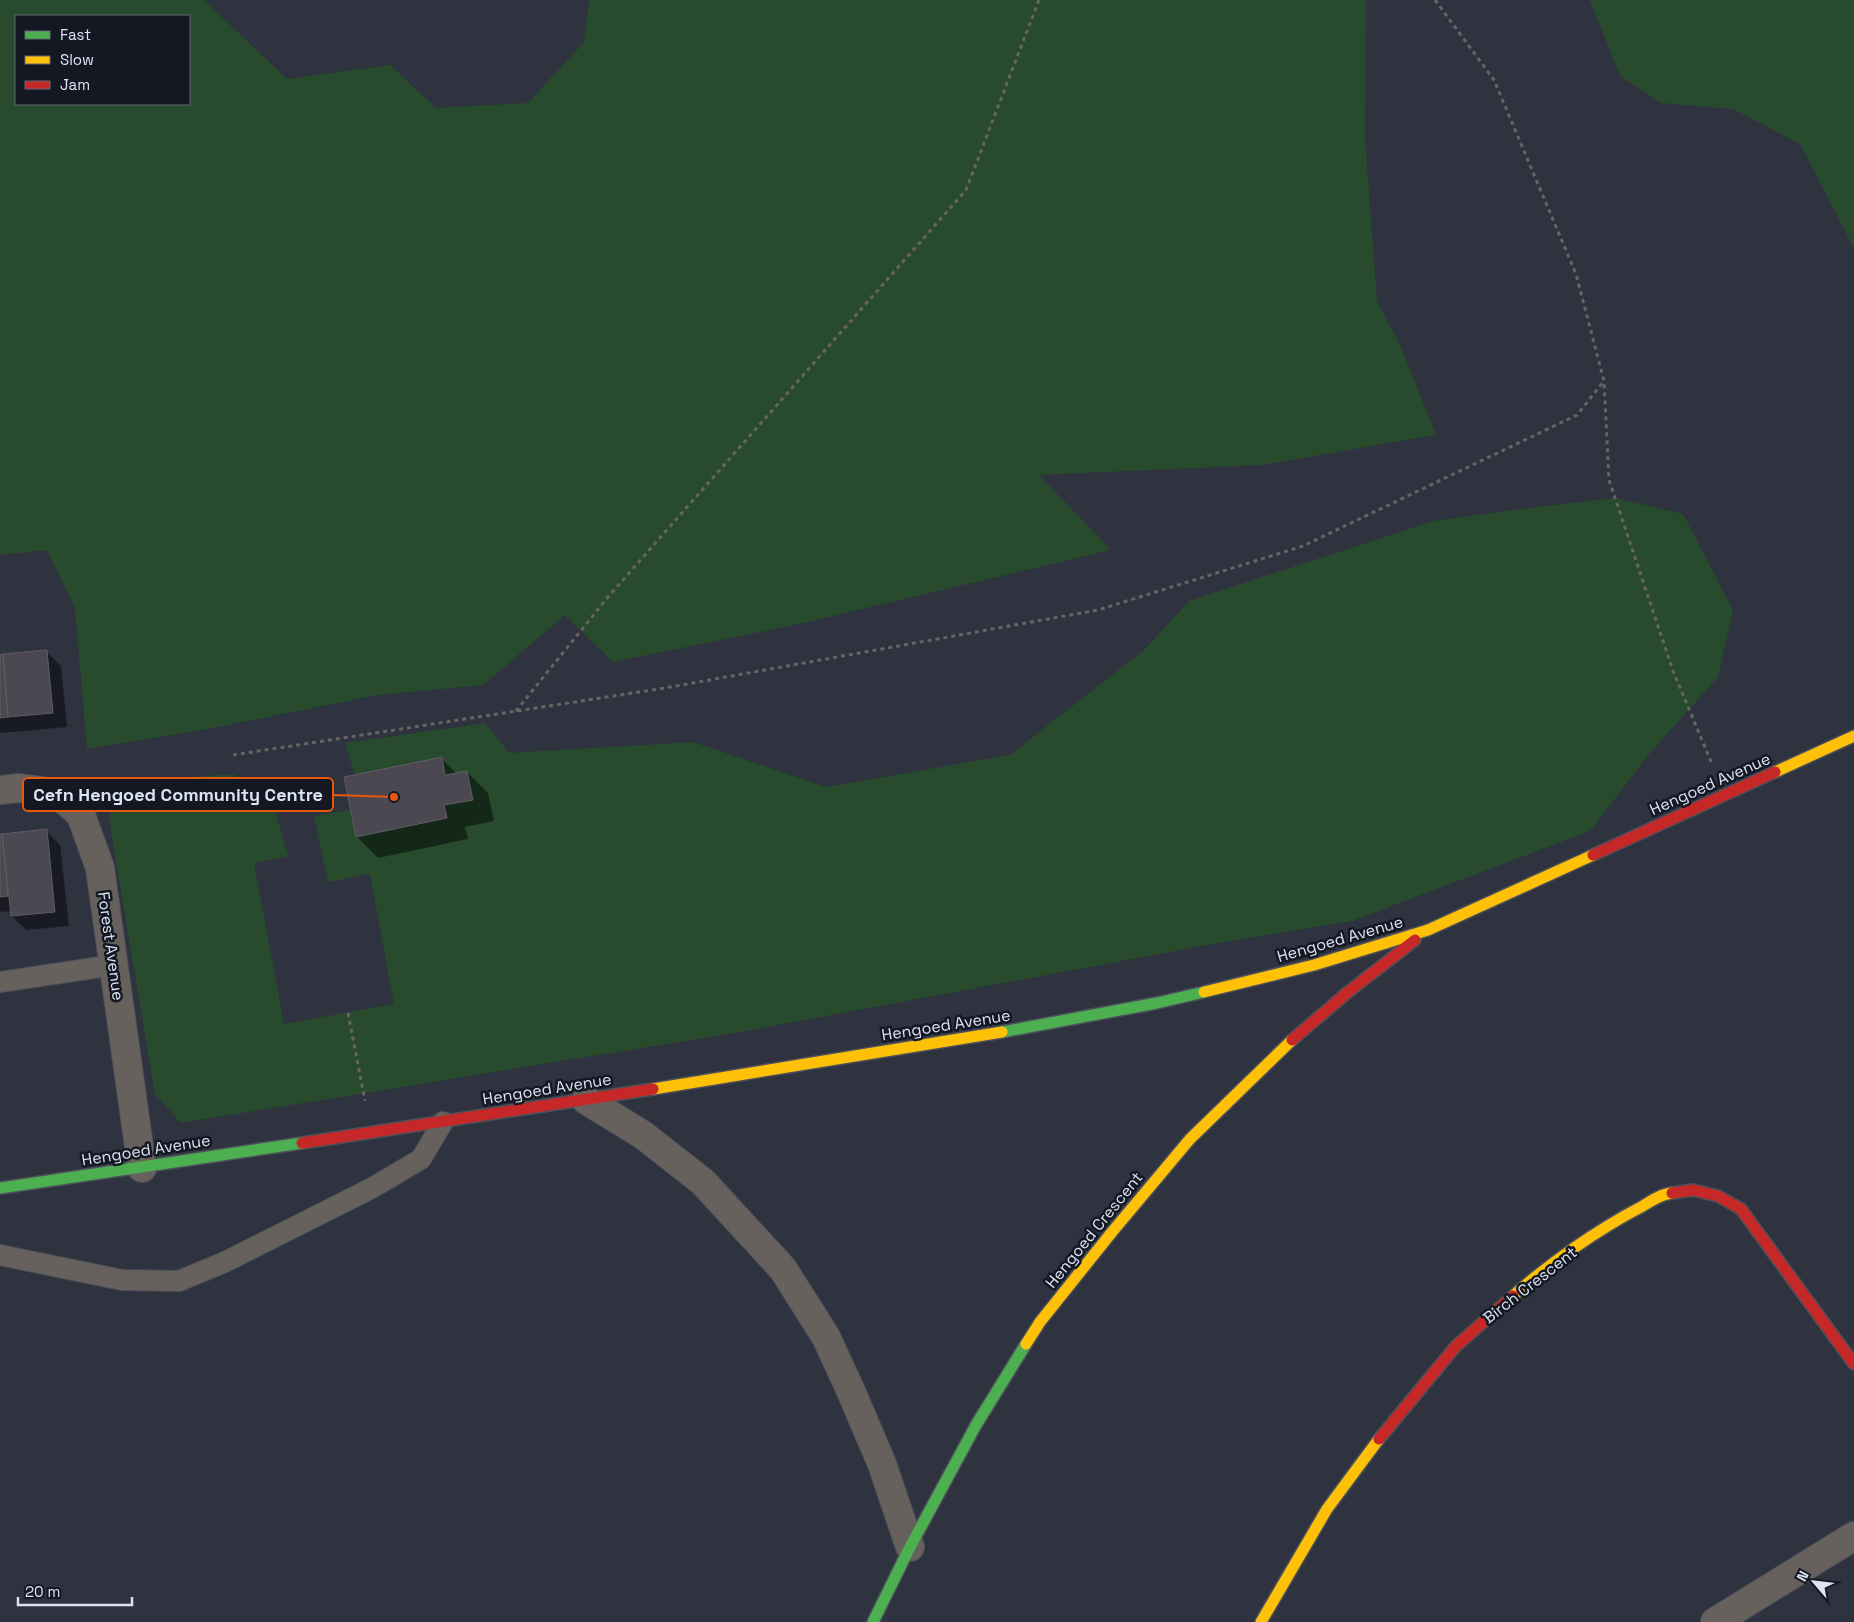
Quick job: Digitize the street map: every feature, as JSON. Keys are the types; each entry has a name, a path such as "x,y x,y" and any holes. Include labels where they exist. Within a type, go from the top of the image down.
{"street":[{"name":"Hengoed Avenue","path":"0,1188 586,1100 993,1034 1156,1003 1314,966 1428,930 1854,736"},
{"name":"Forest Avenue","path":"0,790 19,788 49,792 68,802 81,815 100,868 142,1168"},
{"name":"Hengoed Crescent","path":"873,1622 910,1547 976,1425 1040,1322 1112,1232 1190,1138 1288,1044 1348,992 1428,930"},
{"path":"586,1100 644,1135 703,1182 783,1269 826,1337 850,1389 882,1464 910,1547"},
{"name":"Birch Crescent","path":"1261,1622 1327,1509 1388,1427 1456,1346 1534,1278 1619,1218 1664,1194 1693,1190 1718,1196 1741,1209 1854,1364"},
{"path":"1715,1622 1854,1536"}],"lane":[{"path":"0,982 114,965"},
{"path":"0,1256 122,1280 179,1281 226,1262 372,1188 421,1159 443,1122"}],"path":[{"path":"515,711 608,597 966,190 1039,0"},
{"path":"1435,0 1494,80 1576,274 1604,381 1610,480 1673,671 1725,795"},
{"path":"233,754 665,688 1098,610 1303,546 1577,415 1604,381"},
{"path":"348,1013 371,1132"}],"green space":[{"path":"0,0 204,0 287,79 390,65 436,108 528,103 584,42 589,0 1366,0 1365,137 1377,302 1400,345 1436,435 1261,465 1039,475 1111,550 799,624 613,662 565,615 483,685 378,695 202,730 87,749 75,608 47,550 0,555"},
{"path":"1590,0 1854,0 1854,248 1800,144 1733,109 1661,103 1620,76"},
{"path":"1615,498 1683,514 1733,610 1718,677 1650,753 1590,831 1352,921 1229,941 740,1032 181,1123 155,1094 109,819 115,795 154,780 233,774 275,811 288,856 254,863 284,1024 394,1004 370,874 328,882 314,816 350,810 356,837 447,818 444,805 473,800 467,771 445,775 355,775 345,743 485,723 509,753 693,742 826,787 1010,755 1144,650 1189,601 1433,521"}],"building":[{"path":"47,650 53,713 8,717 3,654"},
{"path":"3,654 8,717 0,718 0,655"},
{"path":"442,757 445,775 467,771 473,800 444,805 447,818 356,837 344,777"},
{"path":"47,829 55,912 11,916 2,834"},
{"path":"0,834 2,834 8,896 0,897"}],"traffic: fast":[{"path":"1002,1032 1157,1003 1204,992"},
{"path":"0,1188 302,1143"},
{"path":"873,1622 910,1547 976,1425 1026,1344"}],"traffic: slow":[{"path":"1775,772 1854,736"},
{"path":"1204,992 1314,965 1428,930 1593,855"},
{"path":"653,1089 1002,1032"},
{"path":"1026,1344 1040,1322 1190,1139 1292,1040"},
{"path":"1513,1296 1558,1259 1591,1237 1656,1198 1672,1193"},
{"path":"1261,1622 1327,1509 1379,1439"}],"traffic: jam":[{"path":"1593,855 1775,772"},
{"path":"1292,1040 1348,992 1415,940"},
{"path":"302,1143 653,1089"},
{"path":"1672,1193 1693,1190 1718,1196 1741,1209 1854,1364"},
{"path":"1379,1439 1456,1346 1513,1296"}],"place":[{"name":"Cefn Hengoed Community Centre","path":"394,797"}]}
